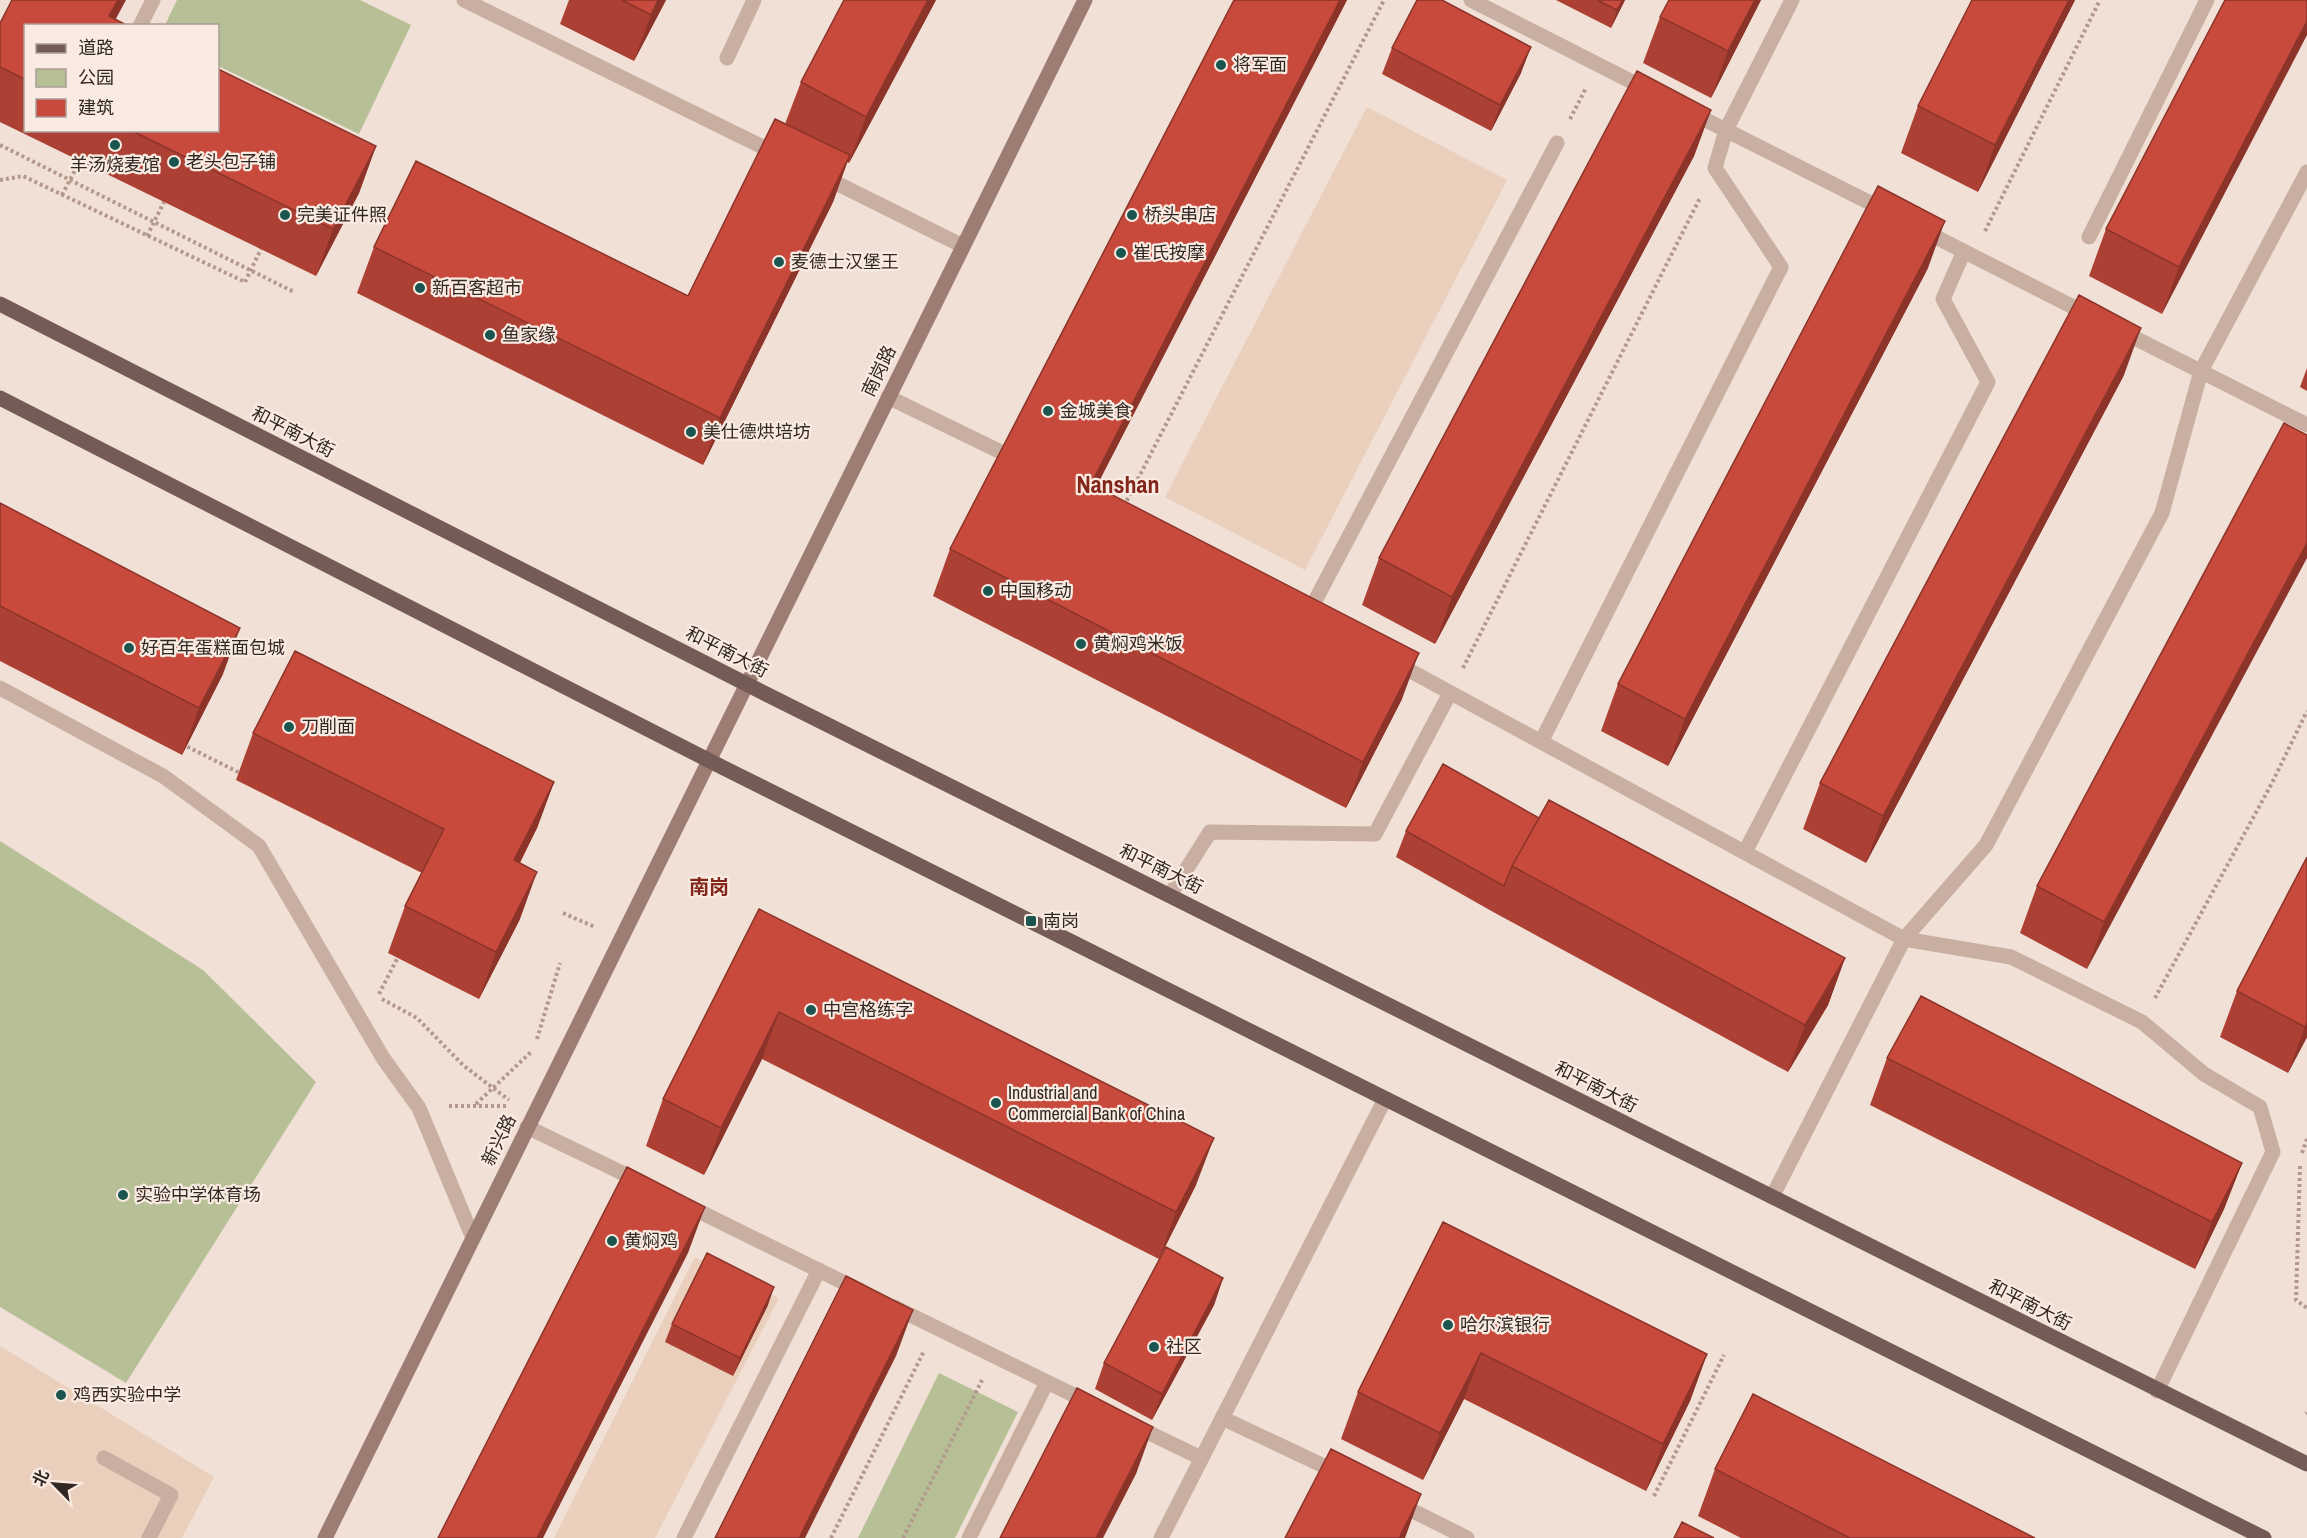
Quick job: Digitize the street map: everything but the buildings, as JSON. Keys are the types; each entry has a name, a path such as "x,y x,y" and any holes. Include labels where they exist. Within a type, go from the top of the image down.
{"main road":[{"name":"和平南大街","path":"0,304 746,683 2157,1391 2307,1464"},
{"path":"0,398 708,759 2264,1538"}],"street":[{"path":"141,24 153,0"},
{"path":"464,0 789,160"},
{"path":"727,58 754,0"},
{"name":"南岗路","path":"708,759 1085,0"},
{"path":"1471,0 2307,425"},
{"path":"1541,742 1781,267 1715,168 1726,130 1792,0"},
{"path":"2089,237 2207,0"},
{"path":"1307,616 1557,143"},
{"path":"810,171 963,246"},
{"path":"1772,1197 1904,939 1986,845 2162,513 2201,371 2307,172"},
{"path":"1745,852 1988,382 1943,299 1969,253"},
{"path":"888,397 1006,455"},
{"path":"1378,654 1904,939 2011,957 2142,1022 2204,1074 2260,1107 2273,1152 2157,1391"},
{"path":"0,688 164,776 259,846 383,1058 419,1108 473,1238"},
{"path":"1170,895 1210,832 1375,834 1450,693"},
{"name":"新兴路","path":"325,1538 708,759"},
{"path":"1161,1538 1385,1099"},
{"path":"527,1126 651,1187"},
{"path":"671,1197 1098,1408"},
{"path":"684,1538 819,1270"},
{"path":"969,1538 1047,1382"},
{"path":"1119,1418 1201,1458"},
{"path":"1222,1418 1357,1482"},
{"path":"104,1458 171,1495 149,1538"},
{"path":"1387,1497 1467,1538"}],"path":[{"path":"1120,515 1384,0"},
{"path":"1969,253 2100,0"},
{"path":"1557,143 1598,65"},
{"path":"0,145 294,292"},
{"path":"62,195 80,161"},
{"path":"1450,693 1715,168"},
{"path":"0,180 23,176 244,282 261,249"},
{"path":"147,236 164,201"},
{"path":"2142,1022 2272,783 2307,711"},
{"path":"179,742 245,776"},
{"path":"563,913 620,939"},
{"path":"399,955 378,997 417,1018 464,1066 517,1106 475,1105 419,1108"},
{"path":"531,1060 560,963"},
{"path":"475,1105 534,1049"},
{"path":"2307,1139 2300,1158 2296,1300 2307,1308"},
{"path":"831,1538 936,1327"},
{"path":"1654,1496 1724,1355"},
{"path":"903,1538 994,1356"}],"green space":[{"path":"177,0 360,0 411,25 359,134 219,66 219,24 165,24"},
{"name":"实验中学体育场","path":"0,841 203,970 316,1082 126,1383 0,1307"},
{"path":"939,1373 1018,1412 955,1538 858,1538"}],"shaded area":[{"path":"1367,107 1507,180 1305,570 1165,497"},
{"path":"695,1257 779,1298 655,1538 554,1538"},
{"name":"鸡西实验中学","path":"0,1346 214,1477 182,1538 0,1538"}],"place":[{"name":"将军面","path":"1221,65"},
{"name":"羊汤烧麦馆","path":"115,145"},
{"name":"老头包子铺","path":"174,162"},
{"name":"完美证件照","path":"285,215"},
{"name":"桥头串店","path":"1132,215"},
{"name":"崔氏按摩","path":"1121,253"},
{"name":"麦德士汉堡王","path":"779,262"},
{"name":"新百客超市","path":"420,288"},
{"name":"鱼家缘","path":"490,335"},
{"name":"金城美食","path":"1048,411"},
{"name":"美仕德烘培坊","path":"691,432"},
{"name":"中国移动","path":"988,591"},
{"name":"黄焖鸡米饭","path":"1081,644"},
{"name":"好百年蛋糕面包城","path":"129,648"},
{"name":"刀削面","path":"289,727"},
{"name":"南岗","path":"1031,921"},
{"name":"中宫格练字","path":"811,1010"},
{"name":"Industrial and Commercial Bank of China","path":"996,1103"},
{"name":"实验中学体育场","path":"123,1195"},
{"name":"黄焖鸡","path":"612,1241"},
{"name":"哈尔滨银行","path":"1448,1325"},
{"name":"社区","path":"1154,1347"},
{"name":"鸡西实验中学","path":"61,1395"}],"district":[{"name":"Nanshan","path":"1118,485"},
{"name":"南岗","path":"709,887"}]}
